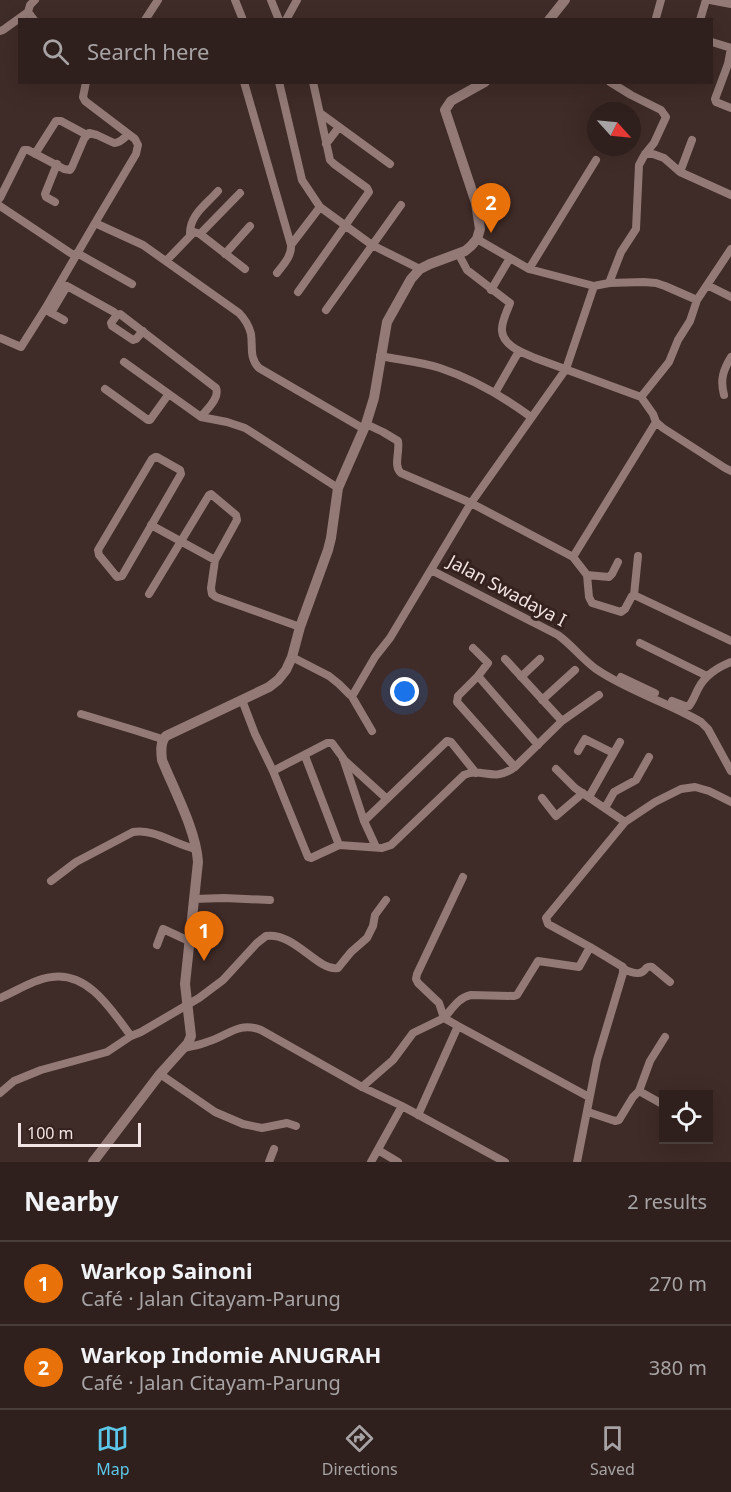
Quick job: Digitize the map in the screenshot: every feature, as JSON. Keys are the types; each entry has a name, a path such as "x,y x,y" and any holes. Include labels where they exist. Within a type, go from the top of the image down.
{"street":[{"path":"31,16 30,6 35,0"},
{"path":"146,18 158,0"},
{"path":"235,0 242,18"},
{"path":"271,0 278,18"},
{"path":"287,18 297,0"},
{"path":"554,17 565,0"},
{"path":"656,18 661,0"},
{"path":"701,18 708,0 731,4"},
{"path":"0,31 18,22"},
{"path":"713,43 731,48 729,65 715,99 716,102 731,108"},
{"path":"48,311 76,255 136,154 138,145 128,134 85,101 83,97 86,84"},
{"path":"245,84 292,248 277,273"},
{"path":"279,84 302,180 320,207 372,245 420,269"},
{"path":"298,292 369,190 332,162 313,84"},
{"path":"93,1162 159,1074 190,1039 185,984 198,862 193,836 162,760 162,740 169,734 269,687 286,670 332,538 338,488 365,426 374,398 387,322 411,279 420,269 458,253 471,246 477,239 480,229 476,203 445,110 451,101 481,84"},
{"path":"609,283 621,252 636,229 639,165 654,143 666,115 613,84"},
{"path":"320,113 390,164"},
{"path":"35,153 56,121 61,121 87,135 93,134 111,142 117,143 128,134"},
{"path":"326,144 339,127"},
{"path":"0,198 24,151 35,153 67,170 71,169 87,135"},
{"path":"680,172 692,140"},
{"path":"645,154 664,158 680,172 731,195"},
{"path":"529,269 596,160"},
{"path":"55,202 45,194 57,164"},
{"path":"190,235 194,216 218,191"},
{"path":"200,234 240,193"},
{"path":"326,310 401,205"},
{"path":"0,206 76,255 132,284"},
{"path":"291,245 320,207"},
{"path":"96,223 135,240 239,313 249,329 253,359 259,368 365,426 383,432 398,441 396,467 398,470 471,503 573,557 587,574 592,603 621,612 625,609 634,596 638,556"},
{"path":"225,254 250,226"},
{"path":"166,261 194,232 200,234 245,269"},
{"path":"477,239 529,269 594,286 609,283 656,283 697,300"},
{"path":"641,397 669,362 678,340 690,321 697,300 731,249"},
{"path":"458,253 467,270 510,303 502,332 505,340 519,351 641,397 656,422 663,428 731,471"},
{"path":"491,290 510,258"},
{"path":"707,285 731,297"},
{"path":"0,338 21,347 67,286 114,312"},
{"path":"351,695 390,638 471,503 566,369 594,286"},
{"path":"48,311 64,320"},
{"path":"142,331 217,390 218,394 201,417"},
{"path":"495,393 519,351"},
{"path":"380,356 440,368 495,393 531,417"},
{"path":"724,395 723,371 731,357"},
{"path":"124,362 201,417 244,428 338,488"},
{"path":"105,389 148,420 168,395"},
{"path":"573,557 656,422"},
{"path":"158,457 182,472 151,525 122,576 117,577 99,555 98,550 152,459 158,457"},
{"path":"149,594 209,495 213,494 236,515 237,520 215,560 211,588 213,596 300,627"},
{"path":"151,525 215,560"},
{"path":"587,574 609,577 618,561"},
{"name":"Jalan Swadaya I","path":"431,570 558,635 597,669 701,722 708,729 731,771"},
{"path":"634,596 731,641"},
{"path":"640,644 707,676"},
{"path":"473,648 488,663 458,696 457,702 515,767"},
{"path":"292,657 329,676 351,695 372,731"},
{"path":"505,659 562,721"},
{"path":"521,677 540,659"},
{"path":"597,669 620,676 689,706 707,676 731,662"},
{"path":"542,700 575,670"},
{"path":"478,676 538,745"},
{"path":"242,700 308,857 311,858 339,845 382,848 392,845 461,777 476,772 507,773 562,721 599,695"},
{"path":"81,714 162,740"},
{"path":"578,751 585,739 613,753"},
{"path":"364,821 447,741 451,742 476,772"},
{"path":"273,771 330,742 343,758 387,799"},
{"path":"542,798 556,816 586,795 620,742"},
{"path":"304,756 339,845"},
{"path":"605,808 614,792 636,780 649,757"},
{"path":"343,758 364,821 376,847"},
{"path":"556,769 586,795 625,822"},
{"path":"670,982 649,966 641,973 624,969 620,964 548,924 546,918 625,822 663,797 690,787 700,788 731,802"},
{"path":"51,881 76,862 133,832 142,830 196,849"},
{"path":"463,877 417,974 418,983 435,998 443,1013 458,1026 589,1097"},
{"path":"194,899 270,900"},
{"path":"0,1093 15,1081 42,1070 107,1052 199,998 223,980 266,936 276,936 290,941 326,966 333,969 338,968 367,938 375,915 386,900"},
{"path":"157,945 163,929 189,941"},
{"path":"362,1087 393,1060 413,1033 464,996 517,995 538,960 579,967 590,947"},
{"path":"577,1162 597,1060 624,969"},
{"path":"0,998 32,983 51,977 66,976 81,982 93,991 131,1036"},
{"path":"190,1024 208,1042"},
{"path":"184,1048 208,1042 243,1026 261,1030 362,1087 505,1162"},
{"path":"418,1115 458,1026"},
{"path":"588,1112 615,1122 619,1120 639,1091 651,1061 665,1036"},
{"path":"159,1074 215,1112 243,1124 262,1128 287,1123 296,1126"},
{"path":"639,1091 659,1102"},
{"path":"371,1162 402,1106"},
{"path":"272,1161 274,1149"},
{"path":"378,1150 396,1161"}],"place":[{"name":"Warkop Indomie ANUGRAH","path":"491,233"},
{"name":"Warkop Sainoni","path":"204,961"}]}
